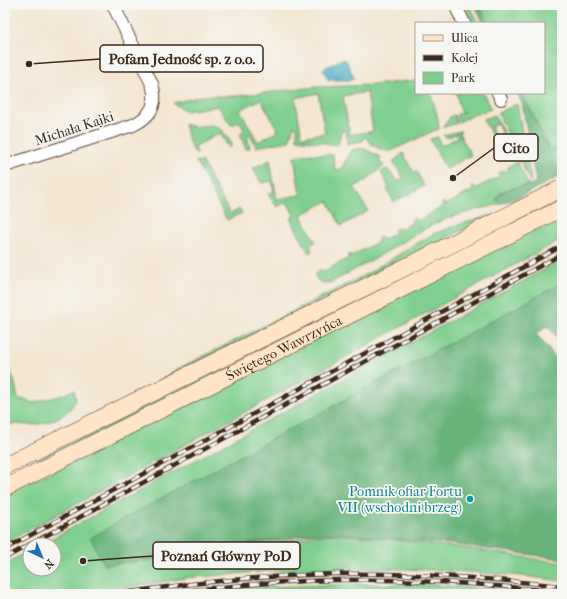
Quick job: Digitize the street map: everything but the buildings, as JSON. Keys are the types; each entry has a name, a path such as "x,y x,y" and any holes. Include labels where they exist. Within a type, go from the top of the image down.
{"main road":[{"name":"Świętego Wawrzyńca","path":"5,466 562,188"},
{"name":"Świętego Wawrzyńca","path":"5,488 562,208"}],"street":[{"name":"Michała Kajki","path":"5,166 133,124 140,121 150,112 155,97 154,91 113,5"},
{"path":"455,5 464,22"}],"green space":[{"path":"465,5 470,5 478,22 474,22"},
{"path":"475,5 479,5 488,22 483,22"},
{"path":"479,5 562,5 562,145 550,151 522,94 545,94 545,22 488,22"},
{"path":"415,80 415,94 431,94 439,129 391,151 387,151 376,147 364,136 363,141 347,144 346,131 341,131 338,145 297,139 297,127 294,126 289,141 256,147 250,134 247,134 250,148 246,149 240,135 244,130 240,122 231,125 218,106 185,111 173,103 202,96 234,96 317,87 374,85","holes":["367,92 373,131 350,135 343,96","318,93 325,133 302,137 295,98","261,99 278,131 258,142 240,110"]},
{"path":"456,94 484,94 491,109 473,115 459,122 457,114 464,112 461,111"},
{"path":"518,94 522,94 550,151 562,145 562,175 519,197 500,204 496,200 503,192 536,182 522,103"},
{"path":"517,104 531,181 498,113"},
{"path":"455,115 457,123 442,128 451,116"},
{"path":"495,115 504,134 502,134 497,123 491,127 499,142 506,138 514,155 509,158 504,149 500,150 483,119"},
{"path":"184,124 195,127 210,125 216,126 222,130 232,144 229,148 220,133 194,147 198,154 195,154 190,145"},
{"path":"461,131 459,133 471,155 446,169 430,139 438,137 441,146 458,137 456,134 447,138 443,135"},
{"path":"363,148 382,158 379,161 384,166 364,182 354,187 368,211 341,226 328,201 301,215 316,242 310,245 312,251 309,253 291,220 294,215 287,202 277,207 268,194 274,191 272,181 261,183 253,168 270,160 277,199 300,195 294,156 311,154 333,155 335,170 341,169 352,150"},
{"path":"403,153 414,173 417,172 424,186 394,202 387,189 389,187 381,172 387,169 398,181 404,178 393,162"},
{"path":"196,161 202,162 230,214 240,209 242,213 227,220"},
{"path":"517,162 529,186 505,190 496,200 500,204 457,215 436,223 332,282 321,282 317,279 315,274 320,269 322,272 349,258 348,255 350,254 351,256 378,242 377,239 380,237 382,240 395,233 394,230 398,228 399,230 412,223 411,220 415,218 417,221 444,206 442,203 444,202 446,205 473,190 473,186 475,189 500,176 498,173 504,170 505,172 509,170 508,167"},
{"path":"562,196 562,201 5,481 5,475"},
{"path":"493,215 158,382 178,369 365,275 433,234 454,226"},
{"path":"562,215 562,239 5,543 5,495"},
{"path":"562,260 562,286 118,559 145,561 194,551 334,534 374,537 471,549 562,563 562,581 523,576 439,570 354,568 270,571 186,578 83,594 5,594 5,564 22,554 22,577 62,577 62,537 55,537"},
{"path":"562,283 562,343 546,326 537,335 562,366 562,559 451,544 335,533 305,535 153,559 104,565 91,538 123,519"},
{"path":"5,356 15,384 18,399 27,400 32,403 59,396 74,390 76,400 71,408 56,419 46,423 35,425 11,424 5,426"},
{"path":"353,584 438,585 539,594 190,594 270,587"}],"water":[{"path":"342,59 346,60 354,78 349,80 328,80 323,69"}],"railway":[{"path":"5,549 562,246"},
{"path":"5,558 562,254"},
{"path":"116,594 216,581 317,574 451,577 562,586"},
{"path":"161,594 217,587 328,580 451,583 562,592"}],"place":[{"name":"Pofam Jedność sp. z o.o.","path":"29,64"},
{"name":"Cito","path":"453,178"},
{"name":"Pomnik ofiar Fortu VII (wschodni brzeg)","path":"470,499"},
{"name":"Poznań Główny PoD","path":"83,561"}]}
